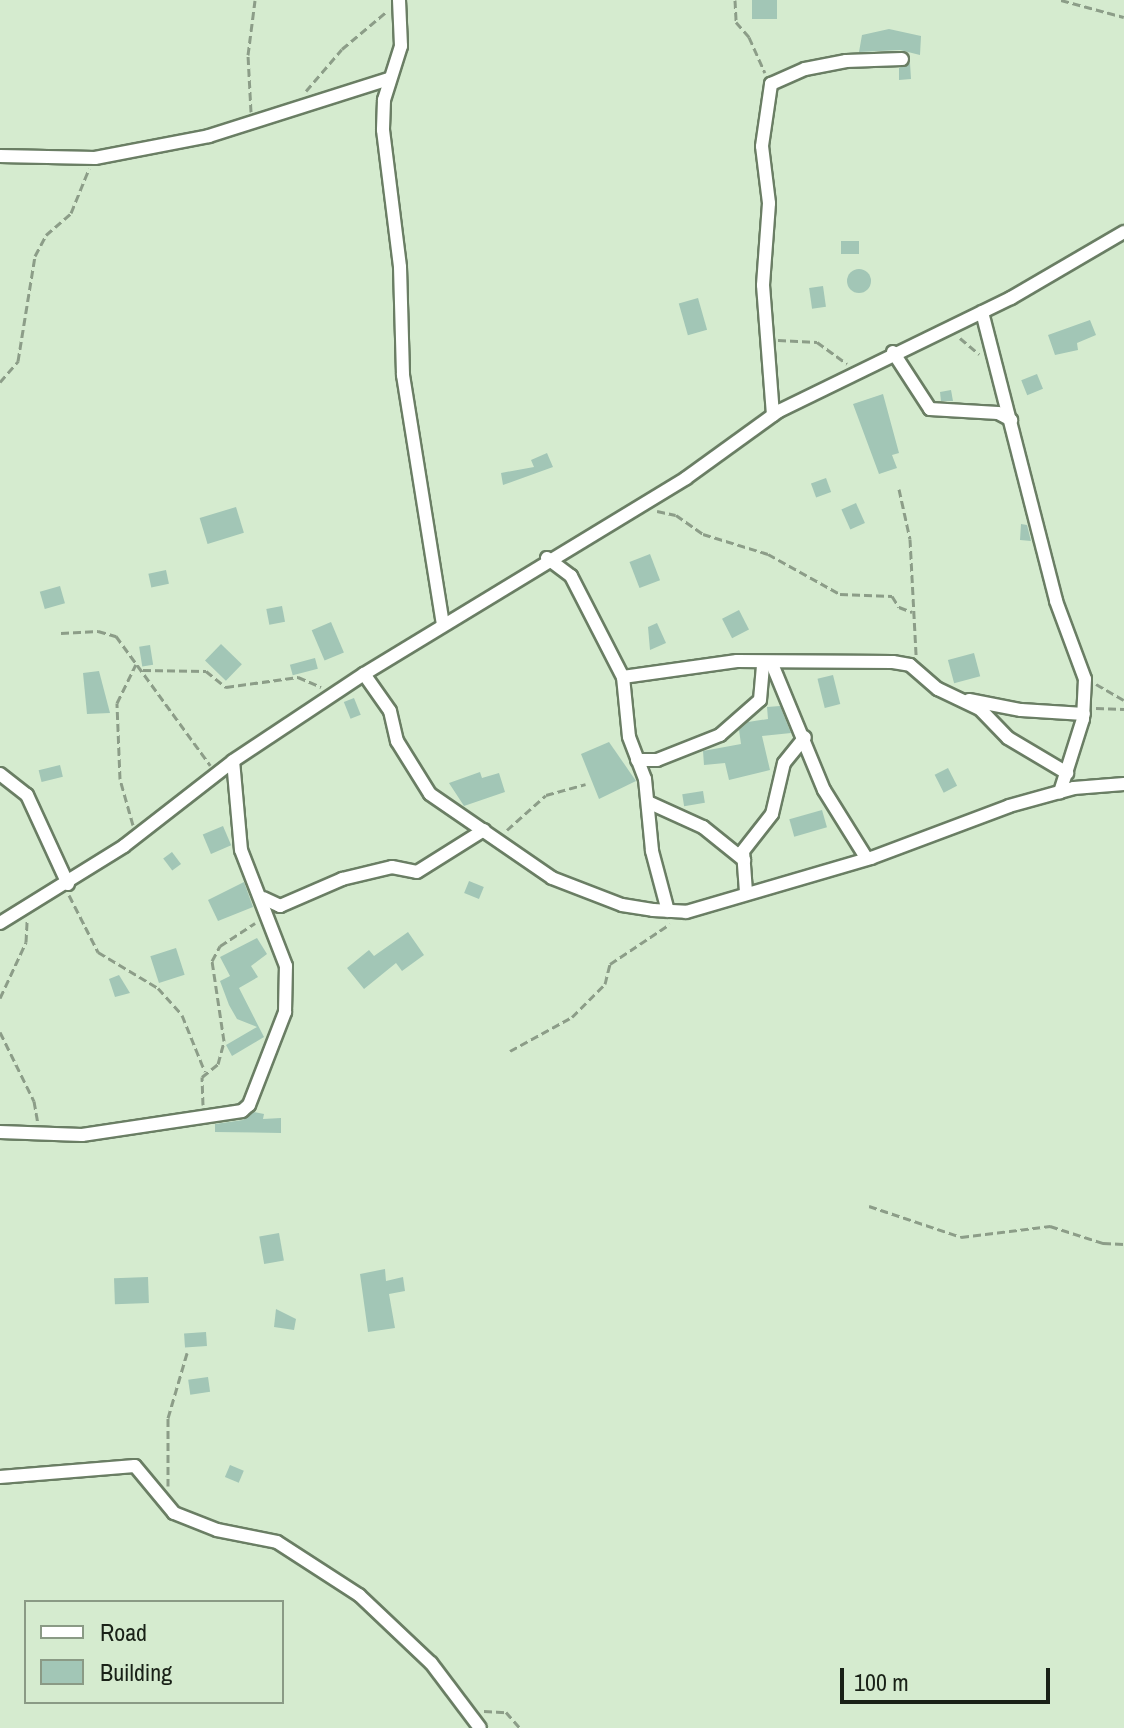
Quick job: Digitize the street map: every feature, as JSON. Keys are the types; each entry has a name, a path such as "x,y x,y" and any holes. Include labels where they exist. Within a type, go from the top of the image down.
{"street":[{"path":"398,1 401,46 389,79 383,130 400,267 403,375 443,624"},
{"path":"773,415 763,285 769,203 762,146 771,84 805,69 846,61 902,59"},
{"path":"0,156 95,158 253,123 389,79"},
{"path":"0,923 66,885 233,761 364,674 547,558 630,510 773,415 893,352 982,312 1124,232"},
{"path":"982,312 1056,601 1083,674 1084,714 1060,792"},
{"path":"893,352 930,409 998,413 1011,420"},
{"path":"547,558 571,576 623,677 637,760 650,803 652,851 668,911"},
{"path":"623,677 683,665 893,662 914,668 938,689 963,700 1021,710 1084,714"},
{"path":"767,664 805,737 824,790 867,859"},
{"path":"637,760 657,760 720,735 760,700 767,664"},
{"path":"364,674 390,711 395,736 419,782 488,833 564,883 622,905 686,912 867,859 959,820 1060,792 1124,784"},
{"path":"963,700 1036,759 1067,773"},
{"path":"746,892 746,845 772,814 790,750 805,737"},
{"path":"0,1132 82,1135 197,1115 242,1111 249,1105 284,1017 286,959 241,850 233,761"},
{"path":"0,774 27,795 66,885"},
{"path":"650,803 703,827 744,860"},
{"path":"265,903 280,906 342,879 392,867 417,872 488,833"},
{"path":"0,1477 128,1464 145,1473 167,1506 192,1522 264,1537 305,1558 400,1629 480,1728"}],"path":[{"path":"253,123 248,55 255,0"},
{"path":"735,0 736,22 749,37 771,84"},
{"path":"1061,0 1124,17"},
{"path":"293,109 342,49 398,1"},
{"path":"0,382 18,361 35,256 46,235 71,213 95,158"},
{"path":"947,326 995,366"},
{"path":"767,340 817,342 856,372"},
{"path":"899,489 910,539 914,668"},
{"path":"630,510 673,513 695,531 768,554 840,594 856,599 892,596 899,607 912,612"},
{"path":"61,633 112,634 143,670 199,754 218,773"},
{"path":"136,836 120,779 117,703 120,688 137,663"},
{"path":"143,670 206,671 232,687 298,677 335,694"},
{"path":"1083,674 1124,700"},
{"path":"1084,714 1104,706 1124,709"},
{"path":"488,833 509,830 546,795 586,784"},
{"path":"66,885 93,947 158,988 182,1015 205,1072 205,1100 197,1115"},
{"path":"205,1072 218,1064 224,1041 212,971 214,953 248,932 265,903"},
{"path":"0,998 26,942 25,909"},
{"path":"510,1051 572,1017 605,984 610,964 686,912"},
{"path":"0,1032 34,1101 37,1134"},
{"path":"869,1206 961,1237 1050,1226 1103,1243 1124,1244"},
{"path":"167,1506 168,1418 187,1353"},
{"path":"469,1712 506,1712 520,1728"}],"building":[{"path":"752,0 777,0 777,19 752,19"},
{"path":"889,29 921,36 920,55 900,50 859,52 862,35"},
{"path":"910,63 911,79 899,80 899,68"},
{"path":"841,241 859,241 859,254 841,254"},
{"path":"859,269 867,273 871,281 867,289 859,293 851,289 847,281 851,273"},
{"path":"823,286 826,307 812,309 809,288"},
{"path":"698,298 707,330 688,335 679,304"},
{"path":"1090,320 1096,335 1077,343 1078,350 1055,355 1048,335"},
{"path":"1037,374 1043,389 1027,395 1021,380"},
{"path":"951,390 953,401 941,401 940,392"},
{"path":"883,394 899,453 892,455 897,468 879,474 853,404"},
{"path":"547,453 553,467 503,485 501,473 534,467 531,460"},
{"path":"826,478 831,492 816,498 811,483"},
{"path":"856,503 865,523 850,530 841,510"},
{"path":"236,507 244,533 208,544 200,518"},
{"path":"1021,524 1027,525 1031,541 1020,540"},
{"path":"650,554 660,580 639,588 629,562"},
{"path":"166,570 169,584 151,587 148,574"},
{"path":"60,586 65,603 45,609 40,592"},
{"path":"282,606 285,622 269,625 266,609"},
{"path":"739,610 749,630 732,638 722,619"},
{"path":"331,622 344,652 325,661 312,630"},
{"path":"657,623 666,643 650,650 648,627"},
{"path":"221,644 242,664 226,681 205,661"},
{"path":"150,645 153,665 142,666 139,647"},
{"path":"974,653 980,676 954,683 948,660"},
{"path":"315,658 318,669 293,675 290,665"},
{"path":"99,671 110,713 87,714 83,673"},
{"path":"833,675 840,704 825,708 817,679"},
{"path":"354,698 361,715 351,719 344,702"},
{"path":"780,706 791,733 762,736 770,770 729,780 725,763 704,765 703,751 741,744 739,730 748,722 768,719 767,707"},
{"path":"609,742 636,781 599,799 581,754"},
{"path":"60,765 63,777 42,782 39,770"},
{"path":"948,768 957,786 944,793 935,775"},
{"path":"480,772 482,778 499,773 505,792 464,806 449,783"},
{"path":"703,791 705,803 684,806 682,794"},
{"path":"822,810 827,827 794,837 789,819"},
{"path":"223,826 231,845 211,854 203,835"},
{"path":"172,852 181,864 172,871 163,859"},
{"path":"469,881 484,887 479,899 464,893"},
{"path":"244,882 253,907 218,921 208,900"},
{"path":"408,932 424,955 402,971 396,963 364,989 347,968 369,950 374,956"},
{"path":"257,938 267,954 251,966 258,977 239,988 264,1037 232,1056 226,1045 257,1027 237,1019 229,1005 220,981 230,976 220,957"},
{"path":"176,948 185,975 159,983 150,956"},
{"path":"119,975 130,993 115,997 109,979"},
{"path":"254,1112 264,1114 263,1119 281,1118 281,1133 215,1132 215,1124 243,1120"},
{"path":"279,1233 284,1261 264,1264 259,1236"},
{"path":"385,1269 386,1281 403,1277 405,1291 389,1294 395,1328 368,1332 360,1274"},
{"path":"148,1277 149,1303 115,1304 114,1278"},
{"path":"276,1309 296,1319 294,1330 274,1327"},
{"path":"206,1332 207,1346 185,1348 184,1334"},
{"path":"208,1377 210,1392 190,1395 188,1380"},
{"path":"230,1465 244,1471 239,1483 225,1477"}]}
